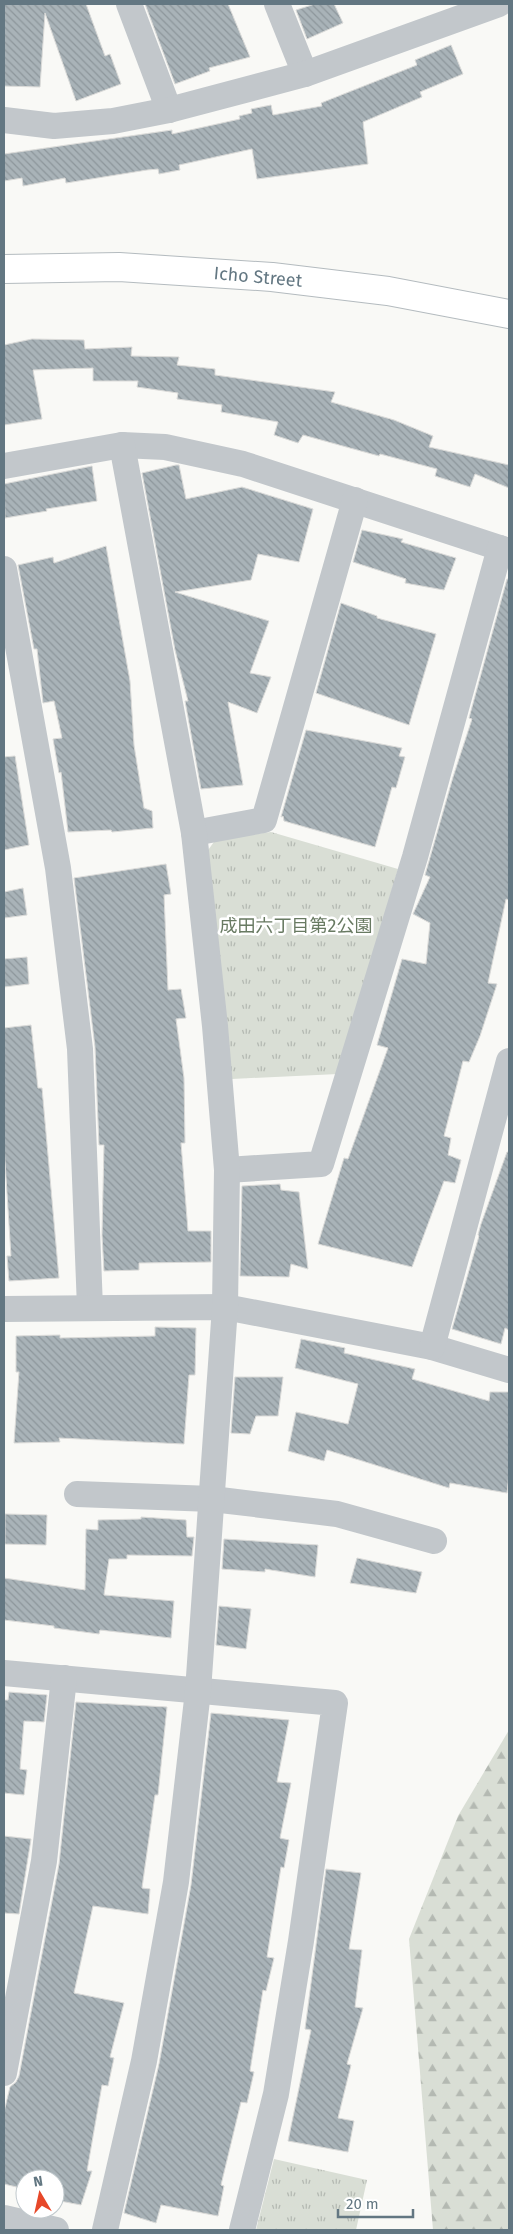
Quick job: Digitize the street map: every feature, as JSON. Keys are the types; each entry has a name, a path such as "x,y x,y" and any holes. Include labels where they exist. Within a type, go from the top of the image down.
{"street":[{"path":"129,4 169,110"},
{"path":"277,4 304,74"},
{"path":"4,120 54,126 113,121 169,110 304,74 499,4"},
{"name":"Icho Street","path":"4,269 119,267 272,277 388,291 509,314"},
{"path":"4,466 122,445 165,447 243,464 505,550 415,857 321,1164 226,1170"},
{"path":"105,2230 144,2061 174,1892 198,1691 225,1307 226,1170 215,1026 194,833 122,445"},
{"path":"194,833 264,820 355,500"},
{"path":"4,569 58,868 80,1049 90,1308"},
{"path":"432,1346 509,1061"},
{"path":"4,1310 225,1307 432,1346 509,1370"},
{"path":"78,1494 212,1499 337,1514 434,1541"},
{"path":"4,1673 335,1703 276,2094 242,2230"},
{"path":"4,2073 44,1862 64,1678"},
{"path":"4,2218 56,2230"}],"green space":[{"name":"成田六丁目第2公園","path":"271,832 398,869 338,1074 232,1079 206,853 216,839"},
{"path":"509,1730 509,2230 433,2230 409,1939 458,1816"},
{"path":"274,2159 367,2180 356,2230 256,2230"}],"building":[{"path":"4,4 86,4 105,56 110,54 121,84 76,101 45,13 40,87 4,86"},
{"path":"145,4 228,4 250,57 209,68 210,71 175,84"},
{"path":"315,4 334,4 343,23 307,39 296,10"},
{"path":"451,45 463,74 420,92 422,97 363,122 368,164 257,179 252,149 179,165 180,170 159,174 158,169 66,183 65,178 23,186 22,178 4,181 4,154 172,130 172,134 240,119 239,116 252,113 251,109 271,105 273,115 322,106 321,103 417,65 415,60"},
{"path":"32,339 84,340 85,349 132,347 131,356 179,357 177,365 215,369 215,375 335,392 331,402 394,420 433,436 429,447 509,465 509,488 475,474 470,487 435,476 437,469 380,454 379,456 303,435 298,443 274,435 278,422 221,412 222,405 177,399 178,393 137,387 138,381 93,381 93,368 33,370 42,419 4,425 4,345"},
{"path":"179,465 186,499 242,487 313,509 299,562 258,554 251,580 175,592 269,621 250,673 271,677 257,713 228,702 243,785 201,789 185,701 188,701 175,650 142,473"},
{"path":"92,466 97,501 5,518 4,484"},
{"path":"362,530 403,539 401,542 456,558 444,590 405,583 406,579 353,562"},
{"path":"106,546 130,681 134,745 144,808 152,811 153,828 112,832 111,830 68,832 61,772 59,773 53,739 62,738 54,701 43,703 37,649 34,649 18,565 53,557 54,563"},
{"path":"507,579 509,579 509,900 506,899 488,983 497,984 480,1036 469,1062 463,1061 444,1136 451,1138 448,1155 461,1160 455,1183 444,1181 412,1267 318,1244 344,1158 348,1159 388,1048 377,1045 402,959 426,964 430,923 413,914 430,877 425,875 472,719 469,718"},
{"path":"341,603 377,616 377,618 436,634 409,725 316,693"},
{"path":"306,730 402,748 399,756 405,757 396,788 392,787 375,847 284,821 283,816 281,817"},
{"path":"15,756 29,845 4,850 4,757"},
{"path":"166,864 171,894 164,895 168,990 181,989 186,1018 176,1019 184,1078 185,1143 181,1143 188,1231 211,1231 211,1262 139,1263 139,1270 104,1271 102,1235 104,1145 99,1145 95,1047 74,878"},
{"path":"23,888 27,915 4,918 4,892"},
{"path":"27,957 29,984 4,987 4,959"},
{"path":"31,1025 38,1088 42,1088 59,1278 9,1281 7,1256 11,1256 4,1146 4,1028"},
{"path":"507,1152 509,1152 509,1330 505,1328 501,1344 452,1329 481,1224"},
{"path":"280,1184 281,1190 299,1192 308,1269 291,1264 289,1277 240,1276 242,1186"},
{"path":"155,1327 196,1328 195,1375 189,1375 184,1444 59,1438 60,1442 14,1443 19,1372 16,1372 16,1336 60,1335 60,1338 155,1336"},
{"path":"301,1339 345,1348 344,1353 415,1369 412,1379 489,1401 490,1392 509,1392 509,1474 507,1493 450,1483 449,1488 327,1450 324,1461 288,1451 296,1412 348,1424 358,1384 295,1368"},
{"path":"235,1377 283,1377 278,1416 256,1416 250,1434 231,1433"},
{"path":"5,1514 47,1515 46,1545 5,1544"},
{"path":"141,1517 186,1520 187,1537 194,1537 192,1556 127,1555 127,1559 109,1559 104,1595 174,1601 171,1638 100,1630 99,1634 4,1620 4,1578 85,1590 86,1529 98,1530 98,1520 141,1519"},
{"path":"224,1539 318,1545 315,1577 265,1569 265,1572 222,1569"},
{"path":"357,1558 422,1572 416,1593 350,1583"},
{"path":"219,1606 251,1609 246,1649 216,1645"},
{"path":"9,1692 47,1695 44,1722 24,1721 20,1769 27,1770 24,1795 4,1793 4,1700 8,1700"},
{"path":"76,1702 167,1707 158,1795 155,1795 142,1888 150,1889 148,1914 93,1906 74,1993 124,2003 110,2057 114,2058 108,2086 102,2085 87,2171 92,2171 81,2205 65,2202 65,2169 15,2169 15,2187 4,2184 4,2112 10,2087 19,2076 59,1864"},
{"path":"211,1713 289,1720 277,1782 291,1783 280,1838 289,1840 284,1868 281,1867 267,1957 274,1958 266,1991 263,1990 250,2071 254,2072 247,2103 241,2102 221,2185 224,2186 218,2216 161,2205 156,2223 124,2213 159,2064 191,1885"},
{"path":"4,1836 31,1839 19,1914 4,1913"},
{"path":"326,1869 361,1873 349,1949 362,1950 355,2007 363,2008 347,2064 351,2065 338,2118 354,2121 348,2152 288,2141 311,2030 305,2029"}]}
